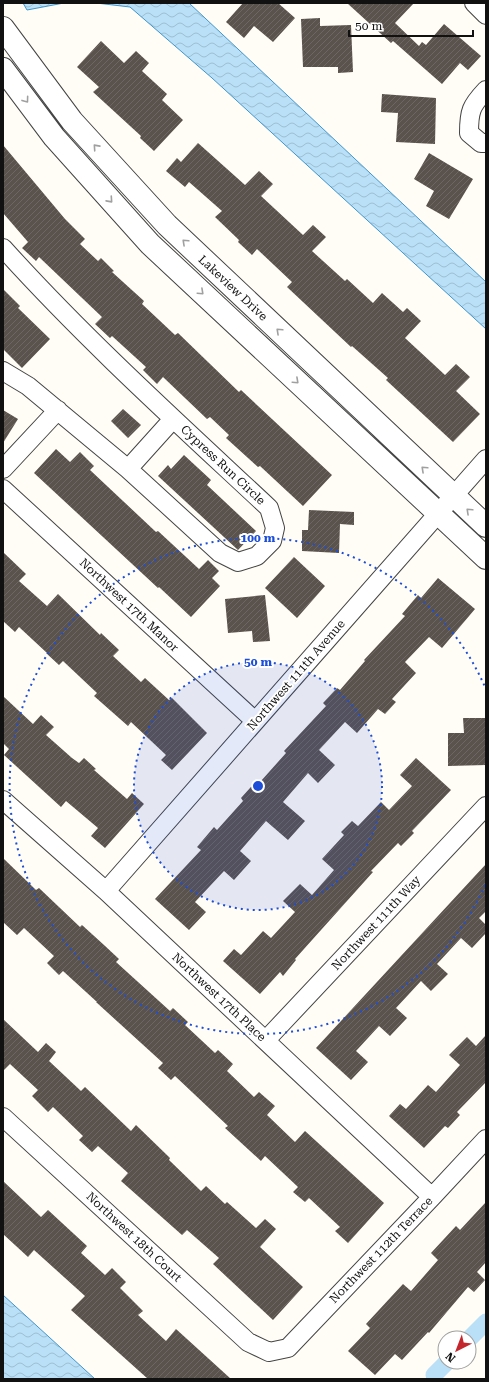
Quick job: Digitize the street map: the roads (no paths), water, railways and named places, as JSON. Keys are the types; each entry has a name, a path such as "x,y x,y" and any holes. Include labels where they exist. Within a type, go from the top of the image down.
{"street":[{"path":"474,3 486,15"},
{"name":"Lakeview Drive","path":"3,28 72,120 167,225 486,526"},
{"name":"Lakeview Drive","path":"3,69 54,138 150,244 486,558"},
{"path":"486,90 477,100 469,115 469,132 481,143 486,143"},
{"name":"Cypress Run Circle","path":"3,248 42,291 114,363 268,508 275,528 272,541 257,556 238,562 220,553 128,469 58,410 28,386 3,371"},
{"path":"3,470 58,410"},
{"name":"Cypress Run Circle","path":"128,469 173,419"},
{"name":"Northwest 111th Avenue","path":"106,891 486,459"},
{"name":"Northwest 17th Manor","path":"3,489 255,721"},
{"name":"Northwest 17th Place","path":"3,800 106,891 432,1197"},
{"name":"Northwest 111th Way","path":"266,1040 486,806"},
{"name":"Northwest 18th Court","path":"3,1116 248,1342 269,1352"},
{"name":"Northwest 112th Terrace","path":"269,1352 288,1348 486,1139"}],"water":[{"path":"23,3 64,3 27,10"},
{"path":"96,3 189,3 486,282 486,329 212,78 130,7"},
{"path":"3,1295 95,1379 3,1379"}],"waterway":[{"path":"477,1331 486,1322"},
{"path":"434,1375 439,1370"}]}
